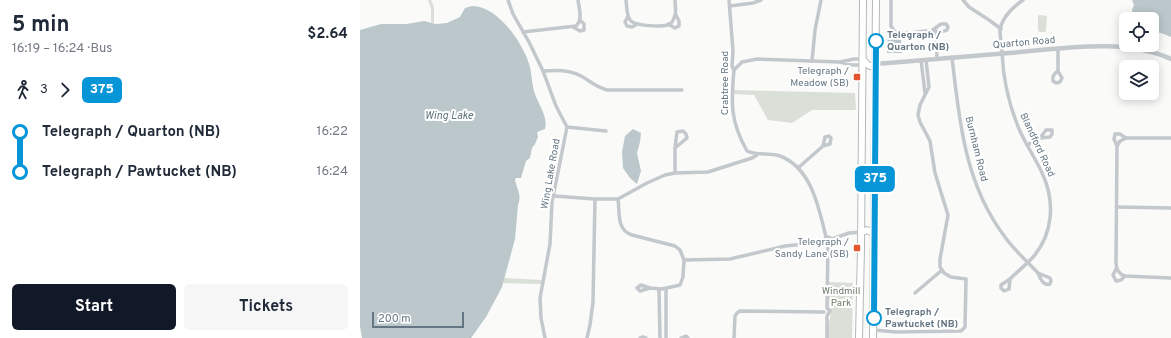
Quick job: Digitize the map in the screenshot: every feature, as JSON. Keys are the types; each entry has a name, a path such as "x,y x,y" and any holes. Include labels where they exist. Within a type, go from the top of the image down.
{"highway":[{"path":"859,338 862,232 863,0"},
{"path":"873,338 876,0"},
{"path":"863,62 868,66 876,64"},
{"path":"862,205 868,211 875,210"},
{"path":"862,232 867,230 875,234"}],"street":[{"name":"Wing Lake Road","path":"508,0 543,71 556,106 567,127 554,196 550,244 540,302 541,318 545,338"},
{"path":"523,32 529,30 573,27 578,25 580,20 578,0"},
{"path":"626,0 628,16 631,21 637,24 668,24 675,28 679,26 679,21 676,15 675,0"},
{"name":"Crabtree Road","path":"729,0 733,56 732,63 734,70 733,116 738,134 747,150"},
{"path":"730,6 753,3 761,0"},
{"path":"812,61 815,30 821,0"},
{"path":"891,0 891,26 895,32 936,32 946,31 948,28 946,24 941,24 931,31"},
{"path":"963,0 969,7 983,15 1001,29 1006,15 1023,0"},
{"path":"668,24 676,15"},
{"path":"628,16 625,22 627,26 632,27 637,24"},
{"path":"573,27 580,31 584,30 584,24 580,20"},
{"name":"Blandford Road","path":"1001,29 1003,72 1008,98 1017,124 1046,182 1050,205 1049,224 1044,240 1028,262 1010,279"},
{"path":"936,32 937,59"},
{"name":"Quarton Road","path":"876,64 1094,46 1109,46 1147,51 1171,59"},
{"path":"1058,49 1058,72"},
{"path":"733,56 736,60 742,62 762,59 840,62 852,65 863,62"},
{"name":"Burnham Road","path":"952,57 956,100 968,159 977,189 987,210 1001,233 1038,272"},
{"path":"840,62 854,59 863,62"},
{"path":"874,330 896,332 961,331 965,327 966,278 950,278 940,267 940,259 948,215 934,173 930,141 918,118 928,87 924,60"},
{"path":"734,70 742,62"},
{"path":"543,71 576,73 596,86 607,90 682,90"},
{"path":"567,127 606,131"},
{"path":"675,148 686,139 686,134 683,131 677,132 675,148 675,173"},
{"path":"1125,276 1116,281 1113,275 1116,269 1117,146 1114,139 1116,134 1120,134 1126,138"},
{"path":"1027,145 1040,138"},
{"path":"1117,146 1120,141 1126,138 1171,138"},
{"path":"798,168 823,146"},
{"path":"745,160 747,150 757,155"},
{"path":"554,196 618,199 654,180 675,173 708,172 757,155 765,154 777,156 789,161 798,168 810,187 817,202 826,237 825,242"},
{"path":"587,338 591,320 593,293 595,199"},
{"path":"618,199 620,222 625,232 673,245 680,250 684,260 684,277 680,285 666,289 650,288"},
{"path":"1116,207 1171,208"},
{"path":"826,237 830,237 832,239 850,233 862,232"},
{"path":"828,244 832,243 832,239"},
{"path":"684,260 730,259 785,246 825,242 828,244"},
{"path":"827,338 827,316 830,311 827,308 828,244"},
{"path":"1116,269 1120,274 1136,278 1171,278"},
{"path":"916,293 942,270"},
{"path":"659,289 660,338"},
{"path":"666,289 666,338"},
{"path":"824,312 827,308"},
{"path":"734,338 734,320 736,312 824,312"},
{"path":"824,312 827,316"},
{"path":"681,338 686,336 688,338"},
{"path":"640,338 646,338"}],"green space":[{"path":"428,0 431,0 434,7 434,23 431,22 431,9"},
{"path":"1039,15 1047,16 1045,32 1039,32 1038,30"},
{"path":"734,90 855,93 856,110 812,110 792,123 768,120 754,95 734,94"},
{"path":"504,278 542,280 541,284 503,283"},
{"name":"Windmill Park","path":"829,282 853,283 852,338 828,338 828,327 831,313 829,301"}],"water":[{"path":"1132,0 1171,0 1171,37 1159,33 1159,12 1132,12 1134,5"},
{"name":"Wing Lake","path":"472,6 491,12 500,19 516,38 527,58 534,91 543,111 546,124 545,129 537,132 538,137 532,148 530,158 526,161 521,178 516,178 515,180 520,198 515,239 502,287 486,317 471,338 362,338 360,326 360,30 381,24 407,24 424,21 436,24 447,23 460,17 465,8"},
{"path":"888,35 901,39 902,53 887,53"},
{"path":"633,129 641,133 637,153 641,171 637,184 630,178 623,168 622,152 625,136"}],"bus line":[{"name":"375","path":"874,318 876,41"}],"place":[{"name":"Telegraph / Quarton (NB)","path":"876,41"},
{"name":"Telegraph / Meadow (SB)","path":"857,77"},
{"name":"Telegraph / Sandy Lane (SB)","path":"857,248"},
{"name":"Telegraph / Pawtucket (NB)","path":"874,318"}]}
